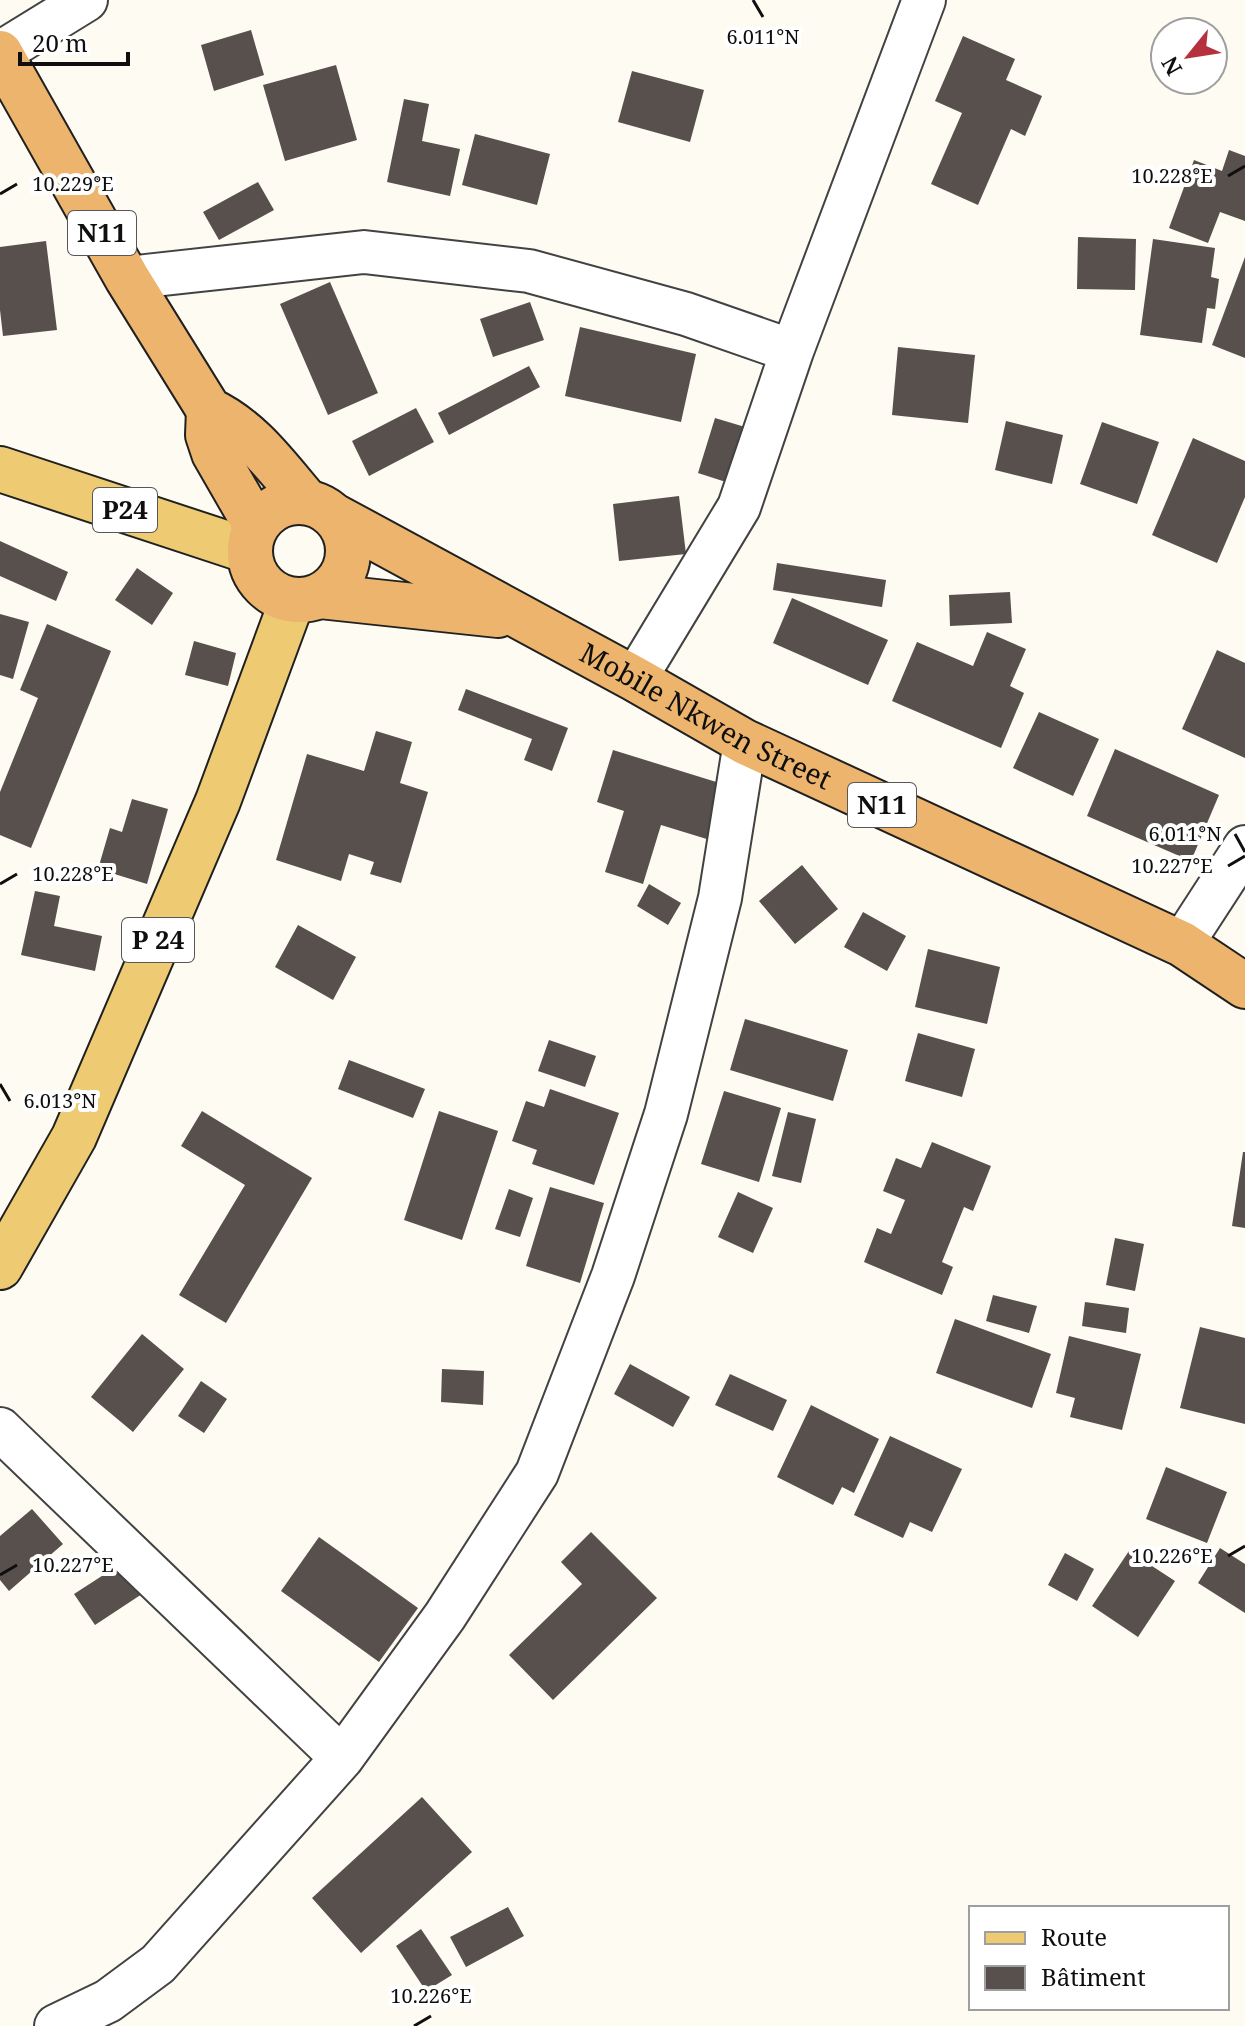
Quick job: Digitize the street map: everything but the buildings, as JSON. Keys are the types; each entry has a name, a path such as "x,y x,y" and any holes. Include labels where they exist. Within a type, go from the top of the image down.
{"highway":[{"name":"N11","path":"0,53 127,278 209,410 227,419 254,440 321,509"},
{"name":"N11","path":"209,410 208,435 214,453 252,538"},
{"path":"321,509 345,532 348,561 341,579 306,598 279,597 257,578 252,538 269,511 286,503 321,509 520,618"},
{"name":"Mobile Nkwen Street","path":"306,598 520,618 745,742 1182,944 1245,986"}],"main road":[{"name":"P24","path":"0,469 252,538"},
{"name":"P 24","path":"0,1267 74,1137 306,598"}],"street":[{"path":"0,53 86,0"},
{"path":"635,679 739,507 792,351 924,0"},
{"path":"127,278 364,252 529,271 686,314 792,351"},
{"path":"56,2026 108,2001 158,1964 342,1758 445,1616 537,1473 613,1276 666,1114 720,898 745,742"},
{"path":"1182,944 1245,847"},
{"path":"0,1429 342,1758"}]}
